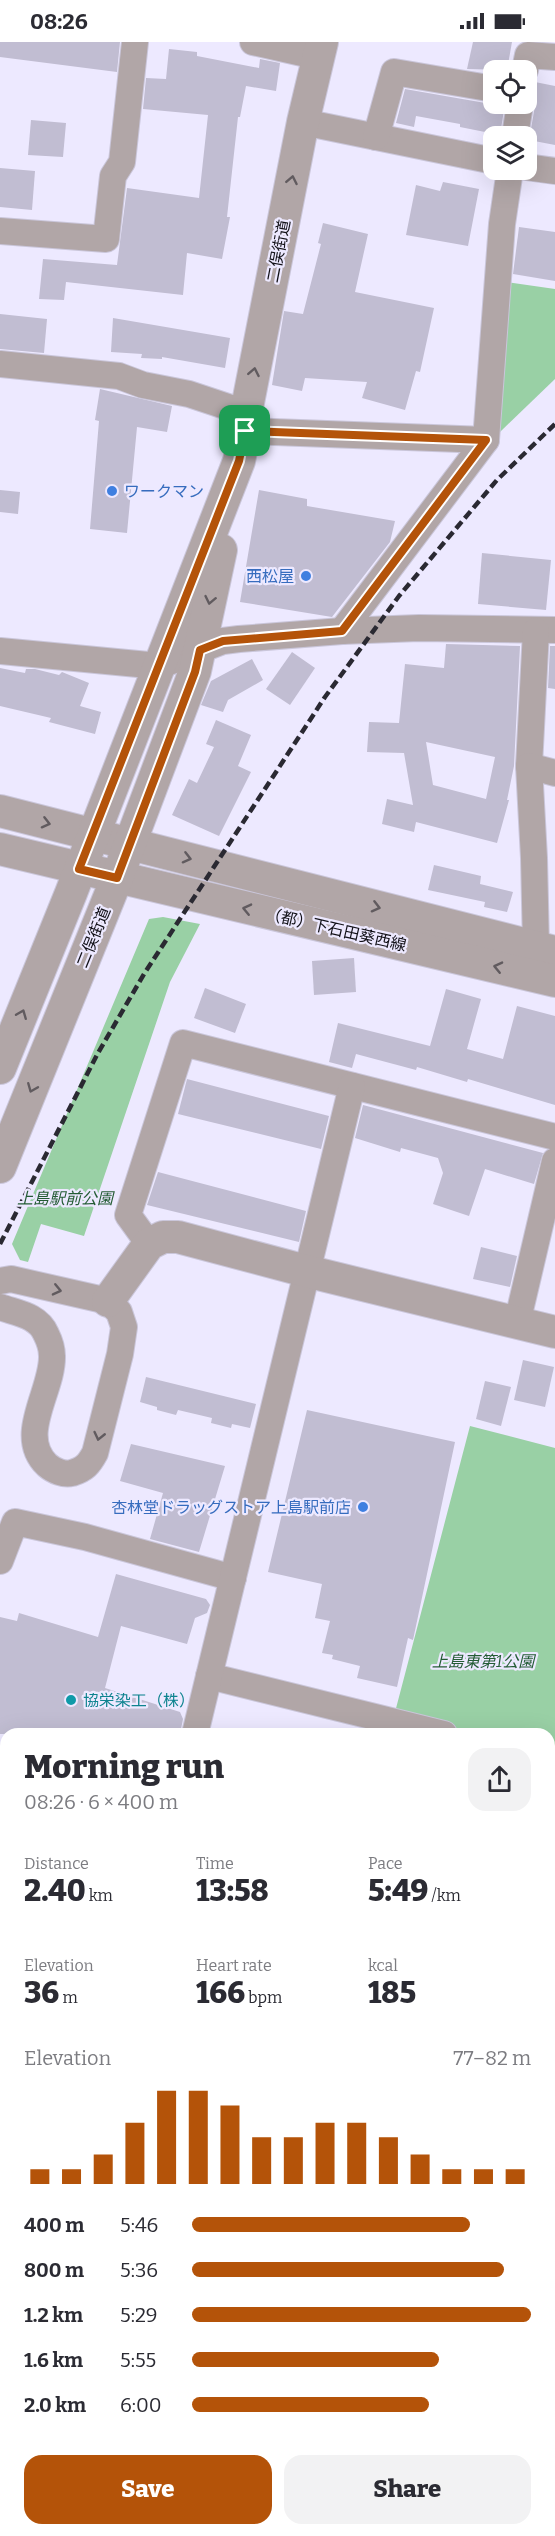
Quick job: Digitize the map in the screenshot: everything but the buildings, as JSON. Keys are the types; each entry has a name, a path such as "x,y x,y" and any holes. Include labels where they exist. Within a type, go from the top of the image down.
{"street":[{"path":"0,231 106,238 113,176 122,162 135,42"},
{"path":"253,42 321,50"},
{"name":"二俣街道","path":"0,1167 131,844 195,672 303,122 321,50"},
{"path":"527,56 555,57"},
{"path":"376,137 394,72 483,87"},
{"path":"303,122 483,159"},
{"path":"537,168 555,171"},
{"path":"342,631 486,440 502,224 509,180"},
{"path":"0,364 119,376 143,385 189,394 243,435 486,440"},
{"name":"二俣街道","path":"0,1068 159,666 243,435"},
{"path":"0,651 159,666 223,641 342,631 419,628 546,630 529,766 534,858 545,949"},
{"path":"529,766 555,773"},
{"path":"0,811 93,834"},
{"name":"（都）下石田葵西線","path":"93,834 545,949"},
{"path":"0,849 79,869"},
{"name":"（都）下石田葵西線","path":"79,869 555,981"},
{"path":"149,1244 128,1215 183,1043 555,1137"},
{"path":"196,1728 352,1086"},
{"path":"517,1323 555,1161"},
{"path":"108,1301 149,1244 163,1237 178,1237 555,1332"},
{"path":"0,1281 11,1279 108,1301 119,1312 124,1327 120,1354 95,1453 83,1470 68,1474 53,1470 41,1458 33,1434 52,1356 45,1330 39,1323 24,1314 0,1307"},
{"path":"0,1561 15,1522 85,1538 233,1578"},
{"path":"209,1676 420,1728"}],"green space":[{"path":"507,282 555,289 555,379 500,432 495,427"},
{"name":"上島駅前公園","path":"163,917 200,924 170,982 84,1236 41,1224 28,1262 20,1260 12,1244 149,919"},
{"name":"上島東第1公園","path":"470,1426 555,1448 555,1728 441,1728 394,1716"}],"railway":[{"path":"0,1244 98,1053 144,974 325,697 399,596 497,480 555,424"}],"place":[{"name":"ワークマン","path":"112,491"},
{"name":"西松屋","path":"306,576"},
{"name":"杏林堂ドラッグストア上島駅前店","path":"363,1507"},
{"name":"協栄染工（株）","path":"71,1700"}],"route":[{"path":"245,431 486,440 342,631 223,641 200,650 195,672 117,878 79,869 239,461 245,431"}]}
